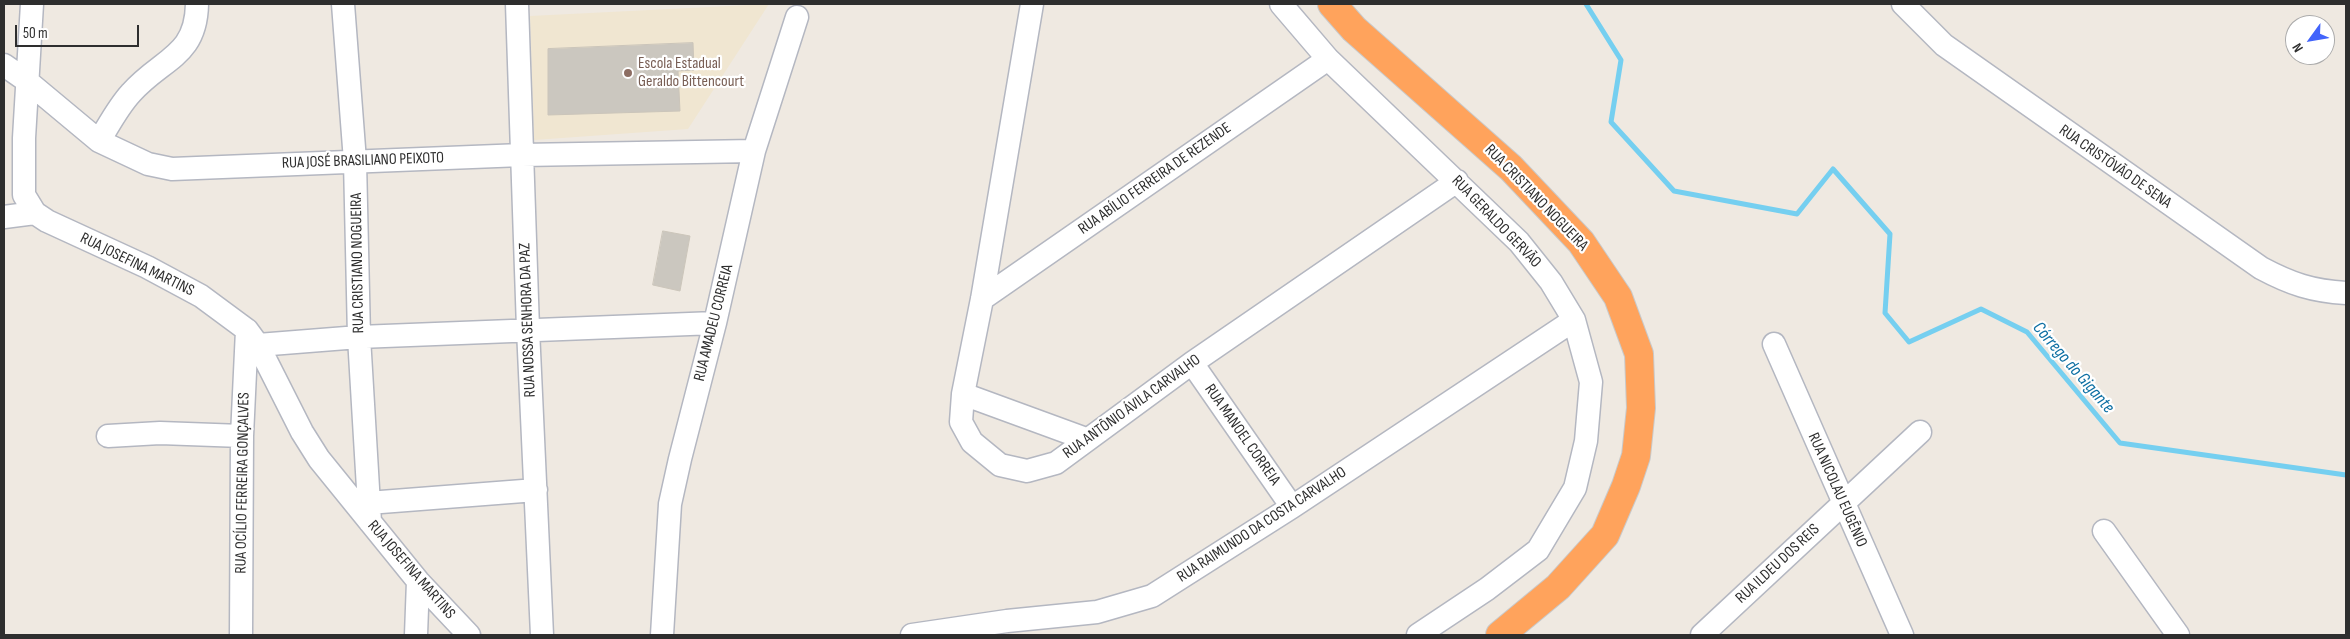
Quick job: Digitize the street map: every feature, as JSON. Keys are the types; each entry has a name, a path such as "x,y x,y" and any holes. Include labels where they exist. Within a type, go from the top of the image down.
{"highway":[{"name":"RUA CRISTIANO NOGUEIRA","path":"1332,4 1354,29 1511,168 1581,242 1618,297 1639,354 1641,408 1636,456 1626,486 1604,535 1558,587 1500,635"}],"street":[{"path":"4,217 35,213 24,194 24,138 32,4"},
{"path":"98,141 130,93 182,50 191,37 196,25 197,4"},
{"name":"RUA CRISTIANO NOGUEIRA","path":"343,4 355,162 359,337 369,513"},
{"name":"RUA NOSSA SENHORA DA PAZ","path":"517,4 528,330 542,635"},
{"name":"RUA ANTÔNIO ÁVILA CARVALHO","path":"1032,4 982,299 963,394 961,422 972,442 1000,465 1026,470 1056,462 1086,438 1192,363 1457,181"},
{"name":"RUA GERALDO GERVÃO","path":"1281,4 1328,59 1519,242 1551,282 1574,320 1591,382 1586,441 1576,488 1538,550 1487,590 1418,635"},
{"name":"RUA CRISTÓVÃO DE SENA","path":"1903,4 1944,45 2261,268 2289,283 2320,292 2346,293"},
{"name":"RUA AMADEU CORREIA","path":"662,635 670,504 715,323 754,151 797,17"},
{"name":"RUA ABÍLIO FERREIRA DE REZENDE","path":"982,299 1328,59"},
{"name":"RUA JOSÉ BRASILIANO PEIXOTO","path":"4,65 27,81 98,141 148,164 172,169 522,154 754,151"},
{"name":"RUA JOSEFINA MARTINS","path":"35,213 47,222 147,266 201,296 252,338 302,432 319,459 369,513 418,581 469,635"},
{"name":"RUA RAIMUNDO DA COSTA CARVALHO","path":"912,635 1008,628 1097,612 1152,596 1292,507 1574,320"},
{"path":"252,338 359,337 715,323"},
{"name":"RUA OCÍLIO FERREIRA GONÇALVES","path":"241,635 242,436 252,338"},
{"name":"RUA NICOLAU EUGÊNIO","path":"1774,344 1842,504 1902,635"},
{"name":"RUA MANOEL CORREIA","path":"1192,363 1292,507"},
{"path":"963,394 1086,438"},
{"name":"RUA ILDEU DOS REIS","path":"1702,635 1920,432"},
{"path":"108,436 160,433 242,436"},
{"path":"369,513 536,490"},
{"path":"2104,531 2178,635"},
{"path":"416,635 418,581"}],"shaded area":[{"name":"Escola Estadual Geraldo Bittencourt","path":"769,4 688,129 534,140 530,16"}],"building":[{"path":"693,43 694,70 678,71 680,111 548,115 548,49"},
{"path":"663,231 690,236 680,291 653,285"}],"waterway":[{"name":"Córrego do Gigante","path":"1586,4 1621,60 1611,122 1674,191 1797,214 1833,169 1890,234 1885,313 1909,342 1981,309 2027,332 2120,443 2346,475"}],"place":[{"name":"Escola Estadual Geraldo Bittencourt","path":"628,73"}]}
